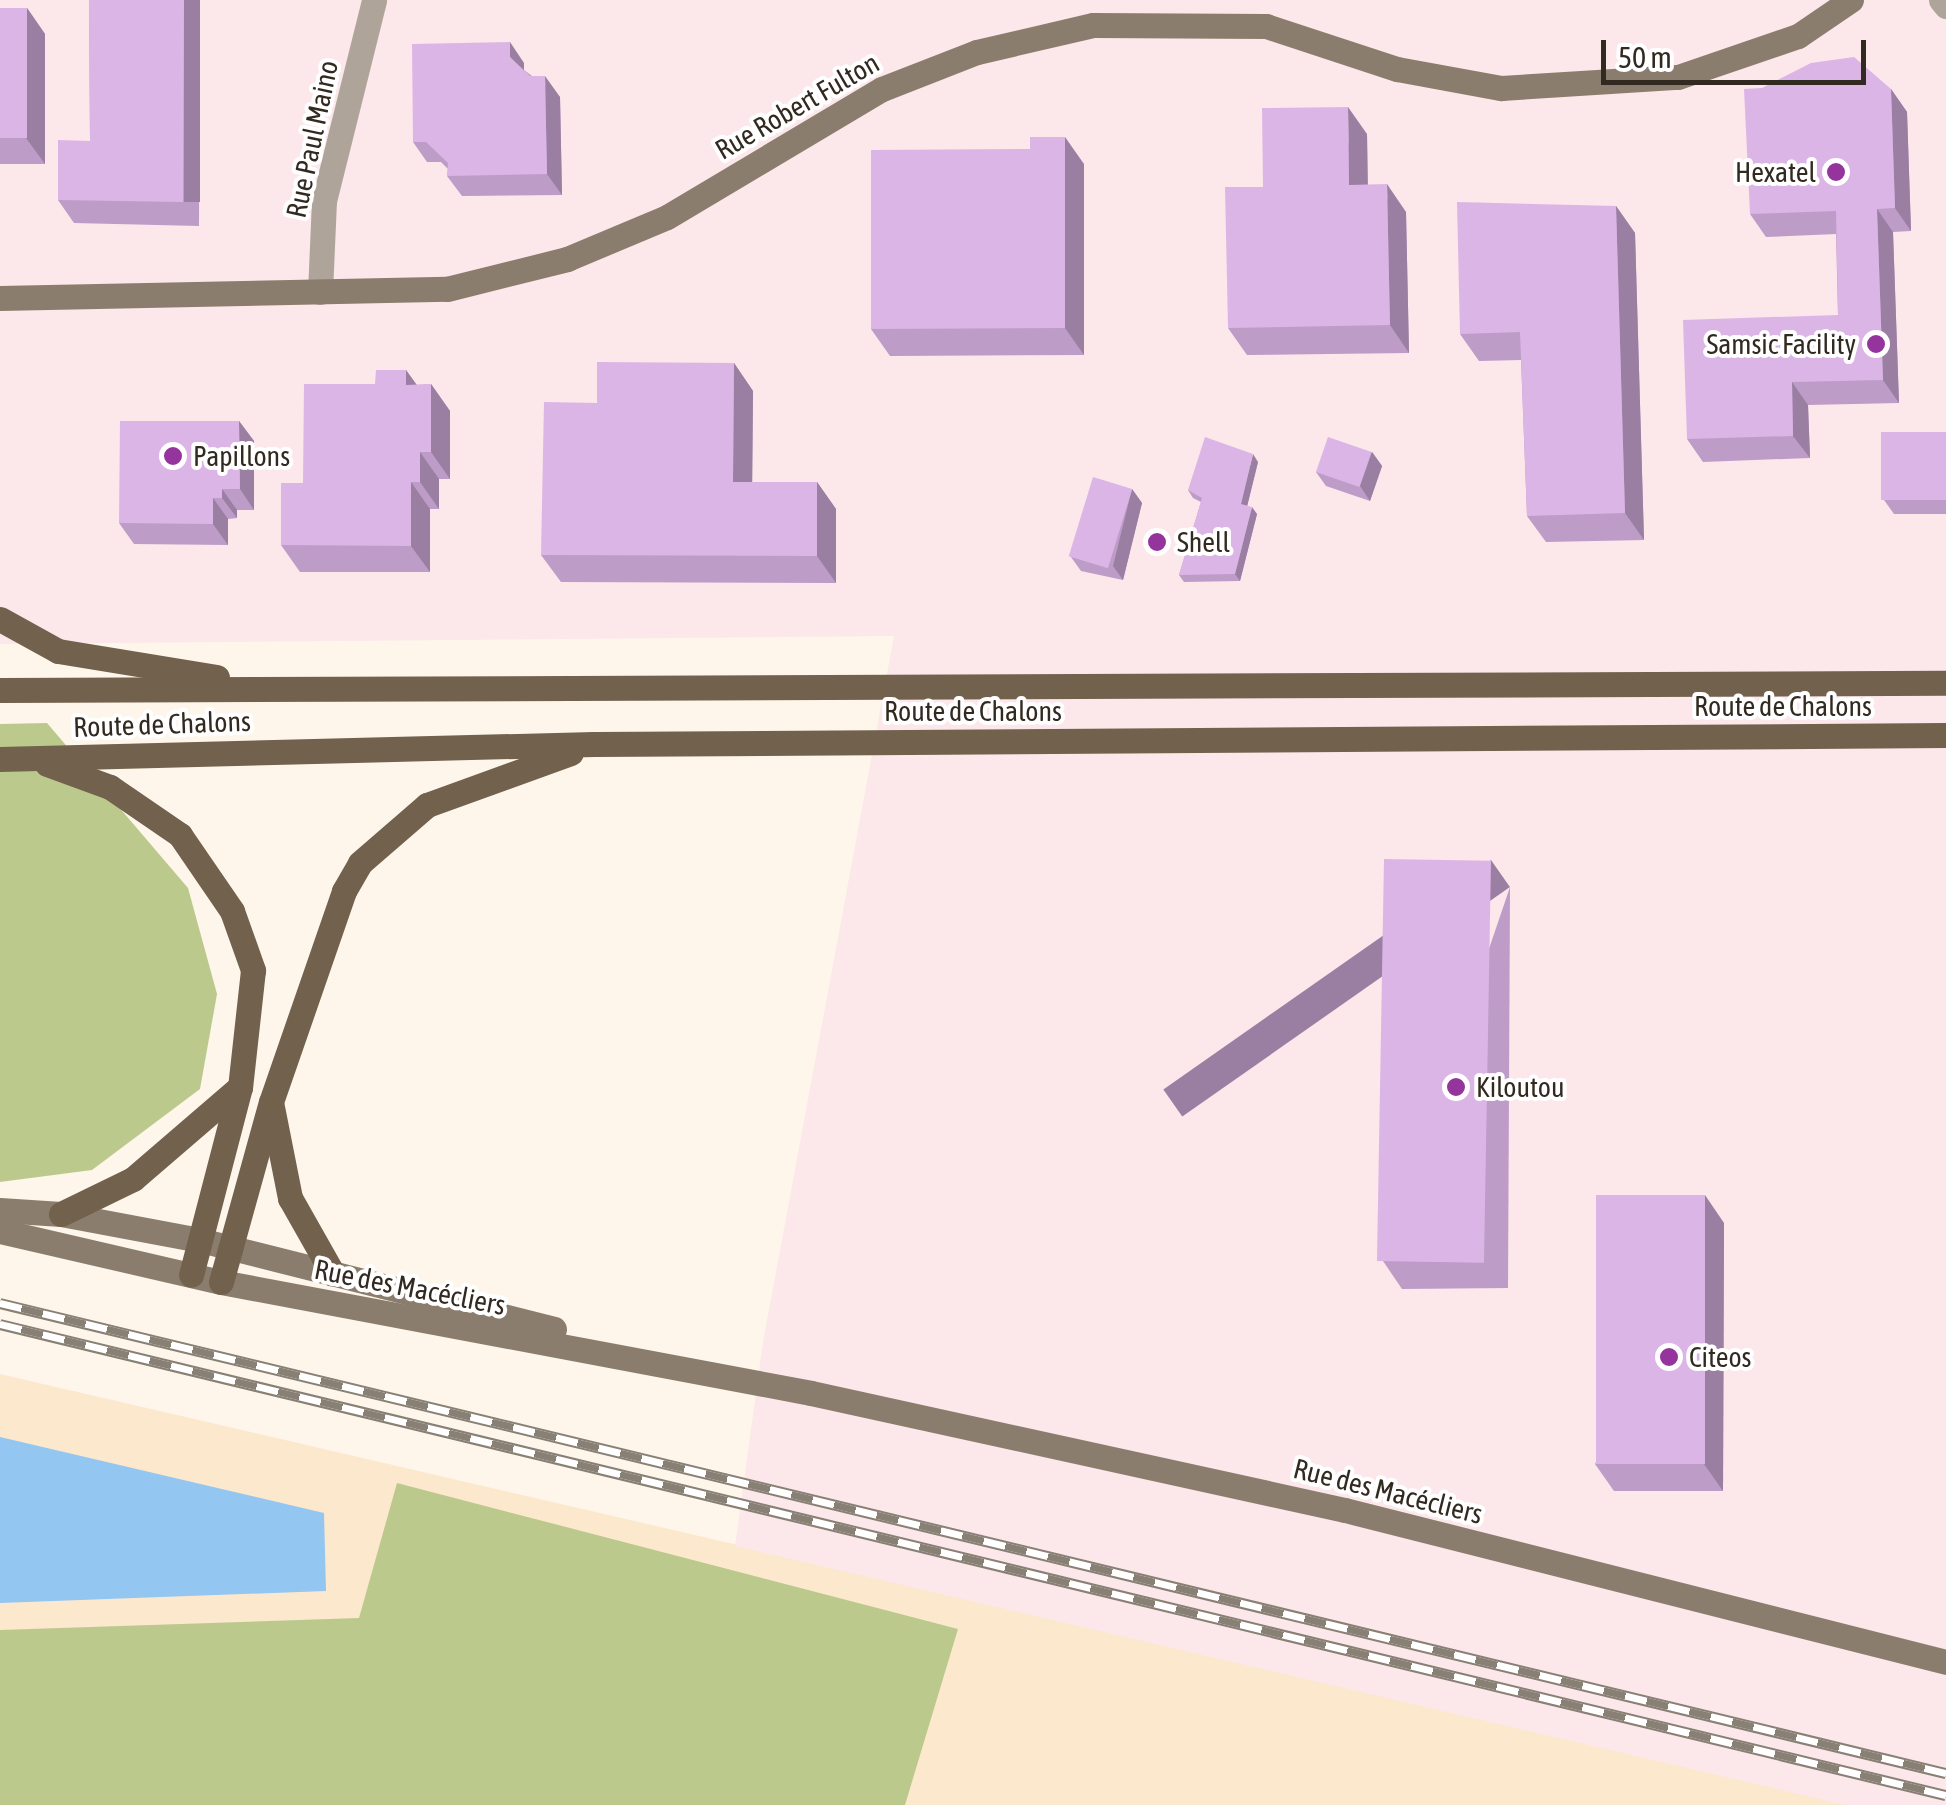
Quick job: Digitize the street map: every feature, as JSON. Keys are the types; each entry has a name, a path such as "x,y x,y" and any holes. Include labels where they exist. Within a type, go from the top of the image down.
{"main road":[{"path":"0,618 58,651 300,690"},
{"name":"Route de Chalons","path":"0,690 1946,683"},
{"name":"Route de Chalons","path":"0,759 594,744 1946,735"},
{"path":"221,1282 271,1102 344,891 360,863 427,805 594,744"},
{"path":"31,758 110,787 154,812 203,863 232,911 252,970 240,1087 191,1275"},
{"path":"61,1214 134,1180 240,1087"},
{"path":"271,1102 290,1198 333,1274"}],"street":[{"name":"Rue Paul Maino","path":"320,292 324,201 374,0"},
{"name":"Rue Robert Fulton","path":"0,298 447,289 567,260 667,217 882,88 976,52 1093,24 1266,26 1397,69 1501,88 1678,77 1798,36 1851,0"},
{"path":"1941,0 1946,6"},
{"name":"Rue des Macécliers","path":"0,1210 61,1214 200,1240 811,1394"},
{"name":"Rue des Macécliers","path":"0,1231 221,1282 811,1394 1345,1510 1946,1662"}],"shaded area":[{"path":"0,0 1946,0 1946,1805 1846,1805 735,1546 763,1342 894,636 0,644"},
{"path":"0,1374 1610,1747 1846,1805 0,1805"}],"green space":[{"path":"47,723 188,888 217,994 200,1089 92,1170 0,1182 0,724"},
{"path":"397,1483 958,1629 905,1805 0,1805 0,1630 359,1618"}],"water":[{"path":"0,1437 324,1513 326,1591 0,1603"}],"building":[{"path":"89,0 184,0 183,202 58,200 58,140 90,141"},
{"path":"0,8 27,8 27,138 0,138"},
{"path":"510,42 510,57 530,76 545,76 547,174 447,176 448,163 426,142 413,142 412,44"},
{"path":"1854,57 1891,89 1895,208 1877,209 1883,380 1792,382 1793,436 1687,439 1683,320 1838,315 1836,211 1750,214 1744,89 1762,88 1811,63"},
{"path":"1348,107 1349,185 1387,184 1390,325 1228,328 1225,187 1263,187 1262,108"},
{"path":"1030,137 1065,137 1065,328 871,329 871,150 1030,149"},
{"path":"1457,202 1616,206 1625,513 1527,516 1520,332 1460,334"},
{"path":"597,362 734,363 733,482 817,482 817,556 541,555 544,402 597,403"},
{"path":"376,370 406,370 406,385 431,384 431,452 420,452 420,482 411,482 411,546 281,545 281,483 303,483 304,384 375,384"},
{"path":"120,421 239,421 240,489 222,489 222,498 213,498 213,524 119,523"},
{"path":"1881,432 1946,432 1946,500 1881,500"},
{"path":"1205,437 1253,454 1241,504 1252,507 1235,574 1179,575 1202,498 1188,490"},
{"path":"1328,437 1371,452 1359,487 1316,472"},
{"path":"1093,477 1132,489 1108,568 1069,556"},
{"name":"Kiloutou","path":"1384,859 1491,861 1484,1263 1377,1261"},
{"name":"Citeos","path":"1596,1195 1705,1195 1705,1464 1596,1464"}],"railway":[{"path":"0,1303 1946,1773"},
{"path":"0,1324 1946,1795"}],"place":[{"name":"Hexatel","path":"1836,172"},
{"name":"Samsic Facility","path":"1876,344"},
{"name":"Papillons","path":"173,456"},
{"name":"Shell","path":"1157,542"},
{"name":"Kiloutou","path":"1456,1087"},
{"name":"Citeos","path":"1669,1357"}]}
